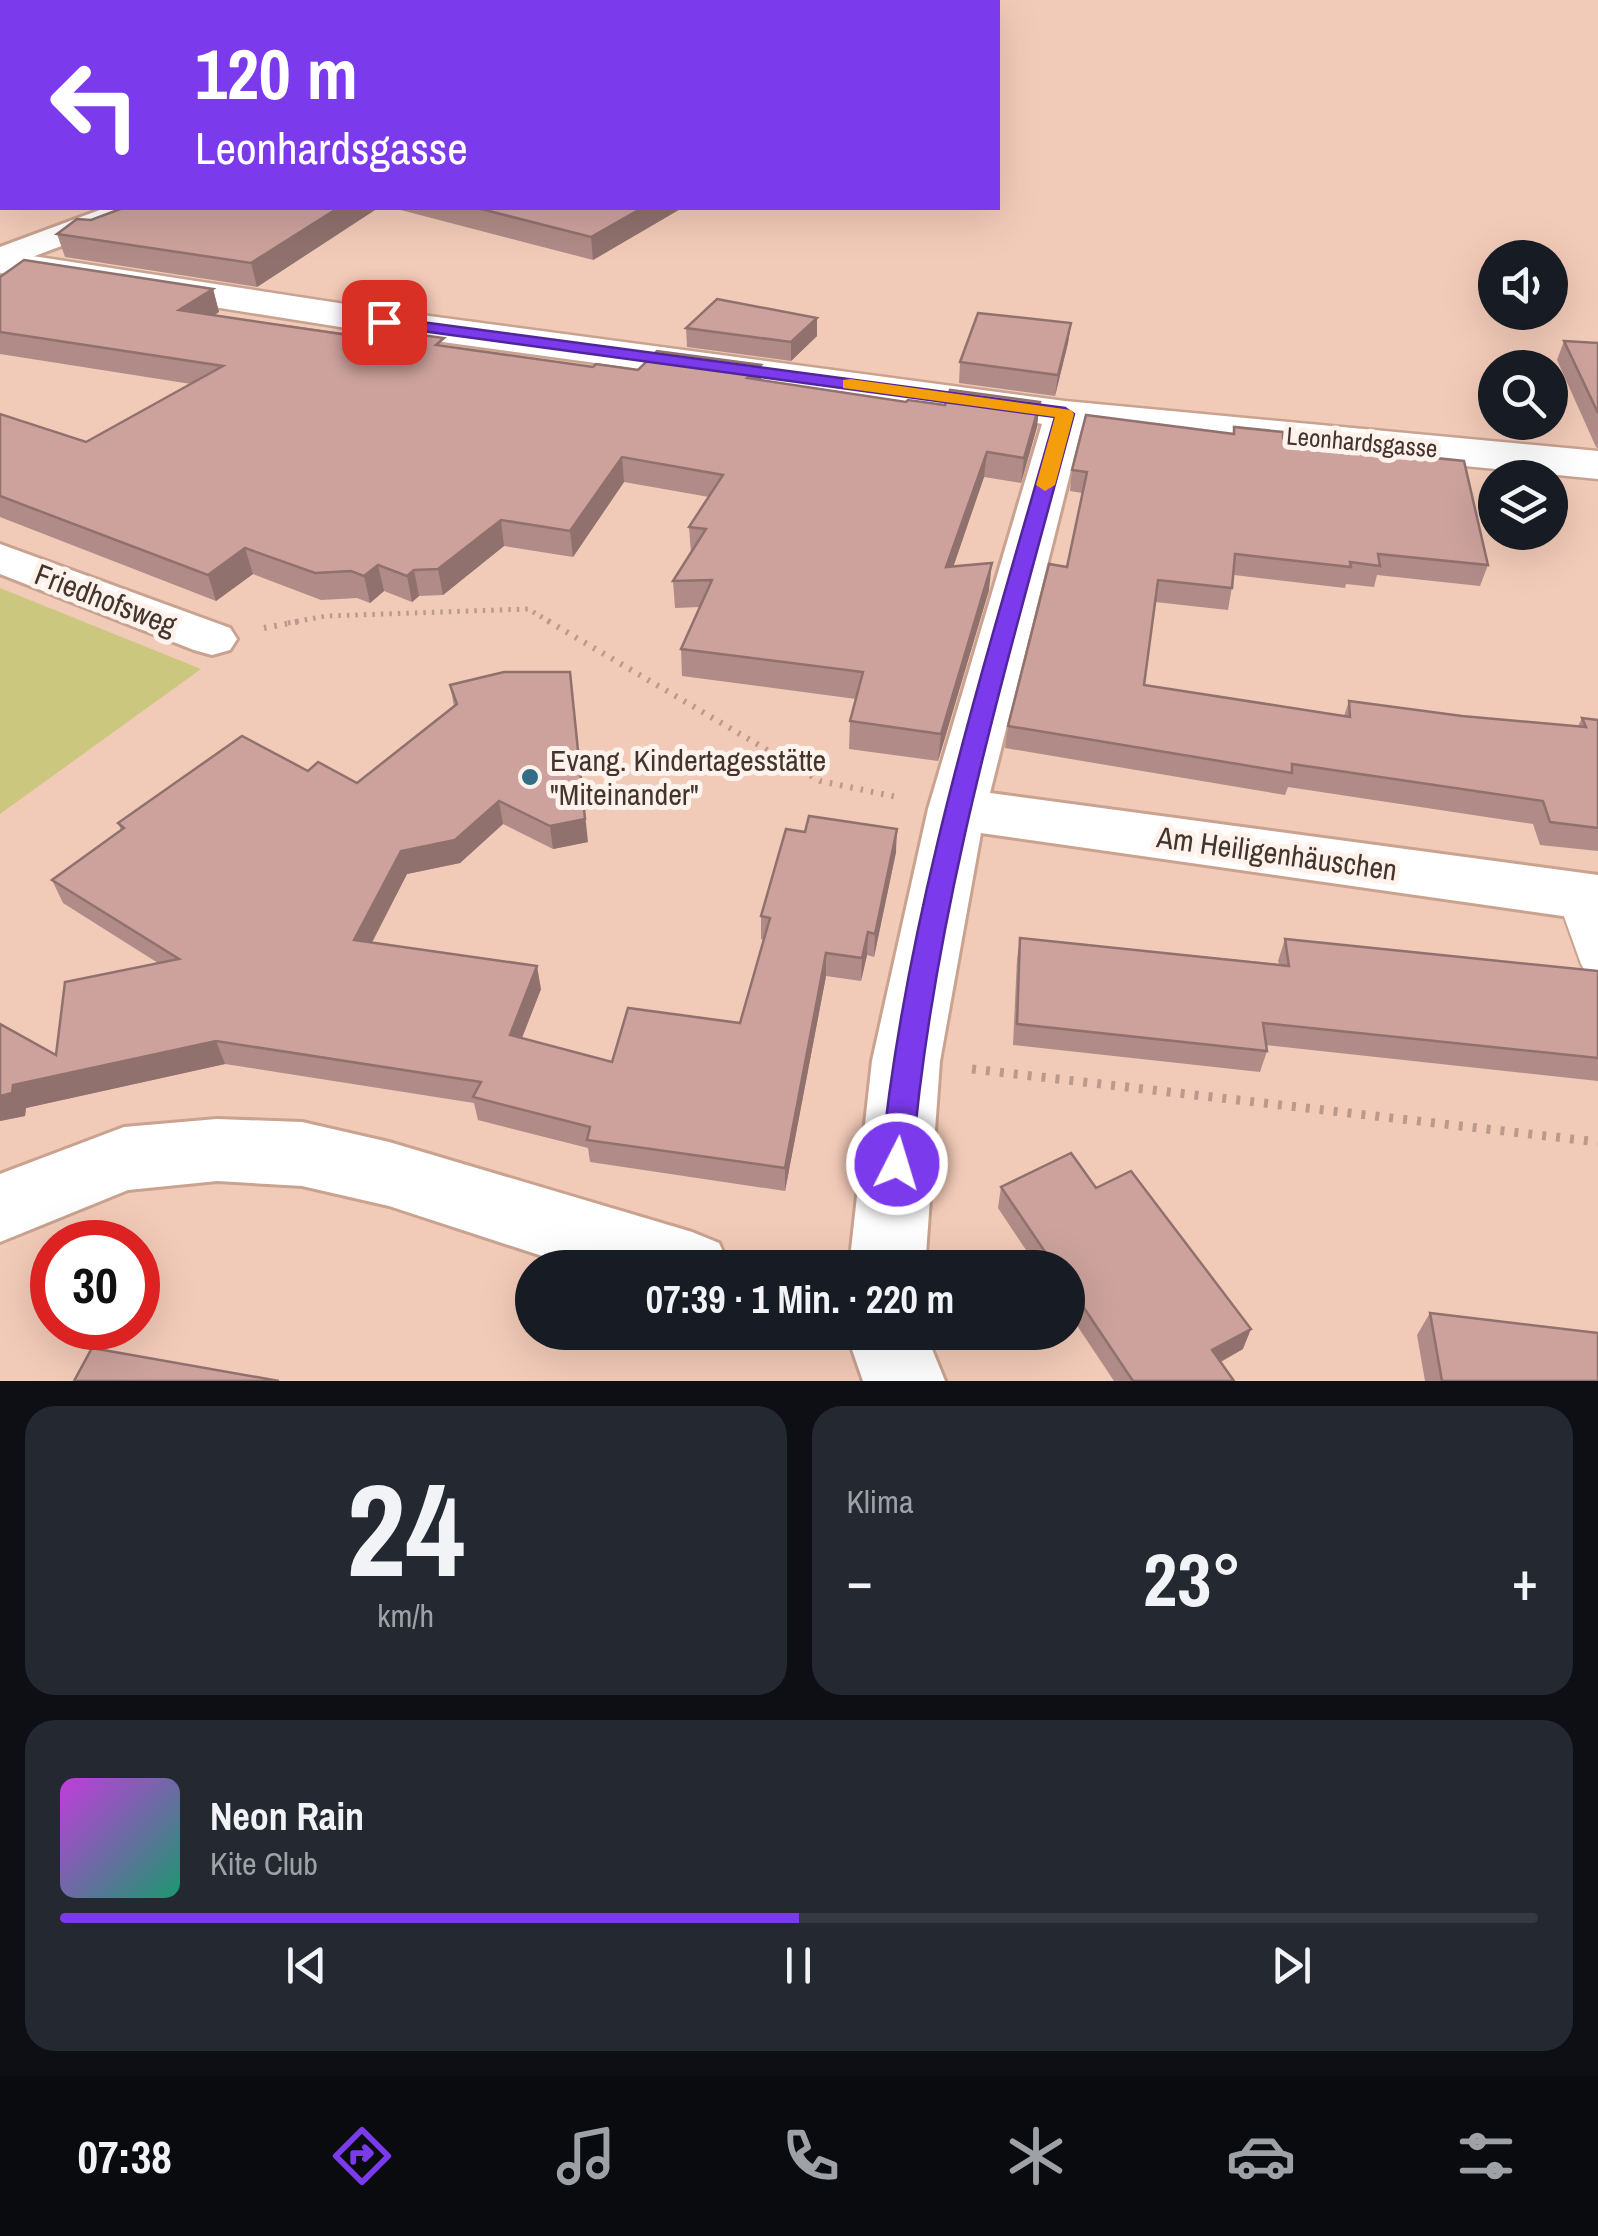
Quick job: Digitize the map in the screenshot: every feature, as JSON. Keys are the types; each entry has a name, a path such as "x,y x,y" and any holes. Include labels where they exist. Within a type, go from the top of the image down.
{"street":[{"path":"6,219 10,255 129,210"},
{"name":"Leonhardsgasse","path":"10,255 115,282 1065,414 1598,465"},
{"name":"Leonhardsgasse","path":"0,295 115,282"},
{"path":"890,1250 906,1061 957,809 1065,414"},
{"name":"Friedhofsweg","path":"0,558 212,639"},
{"name":"Am Heiligenhäuschen","path":"957,809 1585,896"},
{"path":"0,1208 124,1160 217,1150 302,1154 389,1174 634,1250"},
{"path":"892,1350 904,1381"}],"lane":[{"path":"1585,896 1598,964"}],"path":[{"path":"212,639 326,616 528,608 820,782 957,809"},
{"path":"906,1061 1598,1142"}],"shaded area":[{"path":"0,588 201,669 0,814"}],"building":[{"path":"118,210 335,210 251,263 57,234 77,219 91,220"},
{"path":"485,210 638,210 591,237"},
{"path":"24,260 213,289 179,310 354,336 364,327 444,338 436,345 638,370 657,351 761,365 747,378 906,402 945,405 950,390 1040,402 1024,458 987,452 946,567 992,563 941,734 850,721 863,672 681,649 712,580 673,581 706,529 689,527 723,475 622,457 570,531 501,520 438,569 414,570 407,576 378,565 364,576 351,571 315,573 245,548 208,575 0,496 0,414 86,442 223,366 0,332 0,277"},
{"path":"717,299 817,318 791,342 686,328"},
{"path":"978,313 1071,323 1058,375 960,362"},
{"path":"1564,341 1598,343 1598,413"},
{"path":"1086,415 1234,434 1234,427 1283,432 1283,438 1349,444 1350,449 1464,461 1478,522 1478,550 1485,550 1488,565 1378,554 1380,566 1350,562 1351,567 1235,554 1232,588 1158,580 1144,685 1350,717 1349,701 1586,727 1582,718 1598,720 1598,828 1550,822 1543,801 1292,764 1292,773 1008,726 1049,564 1067,567 1087,472 1072,470"},
{"path":"504,672 570,672 585,819 550,826 499,801 455,840 401,851 354,940 537,966 510,1035 612,1062 628,1008 740,1023 770,918 761,916 786,829 805,832 809,816 897,829 875,934 868,932 862,958 826,953 785,1168 587,1140 590,1127 473,1097 481,1082 216,1041 13,1085 12,1093 0,1096 0,1024 56,1055 65,982 179,959 52,880 124,828 118,823 242,736 308,771 318,762 357,783 457,704 450,685"},
{"path":"1020,938 1289,966 1285,939 1598,971 1598,1058 1263,1023 1267,1051 1017,1024"},
{"path":"1071,1153 1096,1188 1131,1171 1251,1329 1212,1350 1234,1381 1133,1381 1085,1309 1085,1250 1044,1250 1001,1187"},
{"path":"1430,1313 1598,1333 1598,1381 1442,1381"},
{"path":"91,1350 103,1350 279,1381 74,1381"}],"slow traffic":[{"path":"850,384 1065,414 1045,485"}],"place":[{"name":"Evang. Kindertagesstätte \"Miteinander\"","path":"530,777"}],"route":[{"path":"384,322 1065,414 957,809 906,1061 897,1164"}]}
